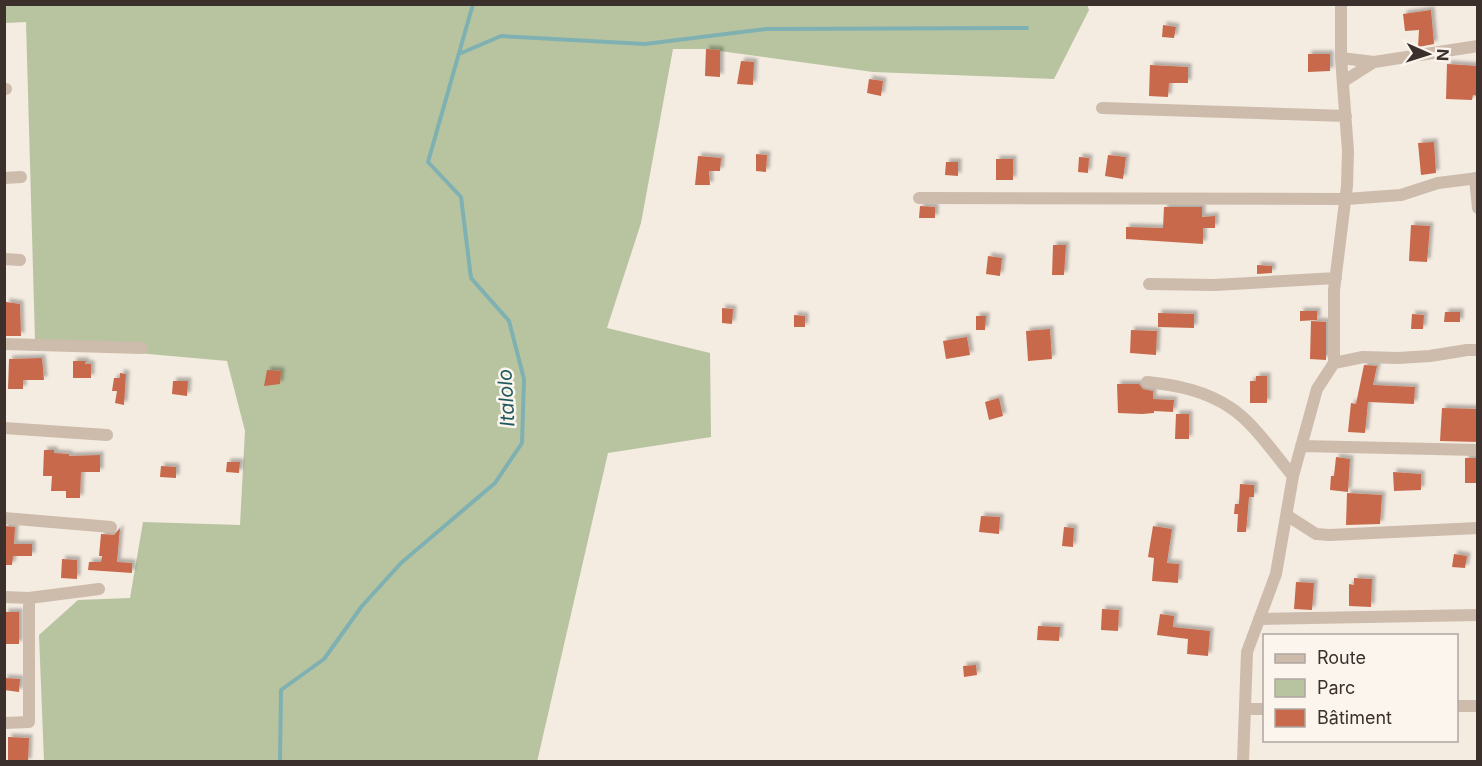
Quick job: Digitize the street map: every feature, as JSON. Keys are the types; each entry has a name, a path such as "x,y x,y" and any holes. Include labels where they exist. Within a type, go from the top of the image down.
{"street":[{"path":"1243,762 1247,652 1276,574 1288,516 1293,476 1317,389 1334,363 1334,290 1346,199 1348,151 1341,58 1341,4"},
{"path":"1341,58 1374,62 1478,46"},
{"path":"1344,81 1374,62"},
{"path":"1102,108 1346,116"},
{"path":"4,178 21,177"},
{"path":"919,198 1346,199 1401,195 1438,183 1477,178 1478,208"},
{"path":"4,259 20,260"},
{"path":"1149,284 1215,285 1336,278"},
{"path":"4,344 142,348"},
{"path":"1334,363 1363,357 1398,358 1478,350"},
{"path":"1147,382 1172,385 1208,395 1233,409 1293,476"},
{"path":"4,428 107,435"},
{"path":"1301,446 1478,450"},
{"path":"1288,516 1316,534 1330,535 1478,528"},
{"path":"4,518 111,527"},
{"path":"4,597 29,598 99,589"},
{"path":"4,723 29,722 29,598"},
{"path":"1259,619 1478,615"},
{"path":"1458,706 1478,706"},
{"path":"1246,709 1263,709"}],"green space":[{"path":"5,4 1087,4 1089,10 1054,79 873,72 705,49 673,49 641,223 607,328 710,353 711,437 608,453 537,762 44,761 39,635 78,600 130,598 143,522 240,525 245,431 227,361 81,348 35,340 26,22 5,23"}],"building":[{"path":"1431,10 1434,44 1418,47 1419,30 1405,31 1403,14"},
{"path":"1163,25 1176,27 1174,38 1162,37"},
{"path":"706,49 720,50 720,77 705,76"},
{"path":"1308,54 1330,54 1330,71 1308,72"},
{"path":"741,61 754,62 753,85 737,84"},
{"path":"1447,64 1478,66 1478,96 1473,95 1472,100 1446,99"},
{"path":"1150,65 1188,67 1188,83 1169,83 1168,97 1149,96"},
{"path":"869,79 883,81 881,96 867,93"},
{"path":"1434,142 1436,173 1421,175 1418,143"},
{"path":"756,154 767,155 766,172 756,171"},
{"path":"1108,155 1126,157 1123,179 1105,176"},
{"path":"698,156 721,158 720,171 709,171 710,185 695,185"},
{"path":"1079,157 1089,158 1088,173 1078,172"},
{"path":"996,159 1013,159 1013,180 996,180"},
{"path":"946,162 958,162 958,176 945,175"},
{"path":"920,206 935,207 935,218 919,218"},
{"path":"1164,207 1202,207 1202,217 1215,216 1215,228 1203,228 1203,244 1126,239 1126,227 1163,228"},
{"path":"1411,225 1430,226 1427,262 1409,261"},
{"path":"1053,245 1066,245 1064,275 1052,275"},
{"path":"988,256 1002,258 1000,276 986,274"},
{"path":"1257,265 1272,266 1272,273 1257,274"},
{"path":"6,302 20,304 21,336 6,336"},
{"path":"722,308 733,309 732,324 722,323"},
{"path":"1300,311 1317,311 1317,320 1300,321"},
{"path":"1445,312 1460,312 1460,322 1444,322"},
{"path":"1158,313 1194,314 1194,328 1158,327"},
{"path":"1412,314 1424,315 1423,329 1411,329"},
{"path":"794,315 805,316 805,327 794,327"},
{"path":"976,316 986,316 985,330 976,330"},
{"path":"1311,321 1326,322 1326,360 1310,359"},
{"path":"1050,329 1052,359 1028,361 1026,331"},
{"path":"1131,330 1157,331 1156,355 1130,353"},
{"path":"967,337 970,355 946,359 943,341"},
{"path":"42,358 44,380 23,380 23,389 8,389 9,359"},
{"path":"73,361 86,361 85,364 91,364 91,378 73,378"},
{"path":"1364,365 1377,366 1373,385 1415,387 1414,404 1368,402 1365,433 1348,432 1351,403 1356,404"},
{"path":"267,370 281,371 280,384 264,386"},
{"path":"120,373 126,374 124,405 115,403 117,391 112,391 114,378 120,378"},
{"path":"1256,376 1267,376 1267,403 1250,403 1250,381 1256,381"},
{"path":"173,381 188,381 187,396 172,394"},
{"path":"1117,384 1139,384 1143,389 1153,391 1153,399 1174,400 1173,412 1118,413"},
{"path":"999,398 1003,416 989,420 985,402"},
{"path":"1442,408 1478,409 1478,442 1440,441"},
{"path":"1176,414 1189,414 1189,439 1175,439"},
{"path":"44,450 54,450 54,453 69,454 69,456 100,455 100,472 81,472 80,498 66,498 66,491 51,491 52,476 43,476"},
{"path":"1336,457 1350,459 1348,492 1330,490"},
{"path":"1465,458 1478,458 1478,483 1465,483"},
{"path":"227,462 240,462 239,473 226,472"},
{"path":"161,466 176,467 176,478 160,477"},
{"path":"1393,472 1421,474 1421,490 1394,491"},
{"path":"1240,484 1254,485 1254,497 1249,497 1246,532 1237,532 1238,514 1234,514 1235,504 1239,504"},
{"path":"1347,493 1382,495 1380,524 1346,525"},
{"path":"981,516 1000,517 999,534 979,532"},
{"path":"4,526 15,527 14,544 32,544 32,556 13,556 12,565 4,565"},
{"path":"1153,526 1172,529 1167,563 1179,564 1178,583 1152,581 1154,558 1148,557"},
{"path":"1064,527 1074,528 1073,547 1062,546"},
{"path":"120,528 117,562 132,563 132,573 88,570 89,562 101,562 102,556 99,556 101,534 114,535"},
{"path":"1454,554 1467,556 1465,568 1452,567"},
{"path":"62,559 77,560 77,579 61,578"},
{"path":"1354,578 1372,579 1371,607 1349,606 1349,584 1354,585"},
{"path":"1296,582 1314,583 1312,610 1294,609"},
{"path":"1102,609 1119,610 1118,631 1101,630"},
{"path":"5,612 19,612 19,644 4,644"},
{"path":"1160,614 1174,616 1173,627 1210,631 1208,656 1187,654 1188,639 1157,635"},
{"path":"1038,626 1060,627 1059,641 1037,640"},
{"path":"976,665 977,675 964,677 963,666"},
{"path":"4,678 20,679 19,692 4,690"},
{"path":"8,737 29,738 28,762 8,762"}],"waterway":[{"name":"Italolo","path":"280,762 281,690 324,659 362,606 401,563 495,483 522,443 524,379 509,321 471,278 461,197 428,162 473,4"},
{"path":"459,54 501,36 645,44 766,29 1027,28"}]}
